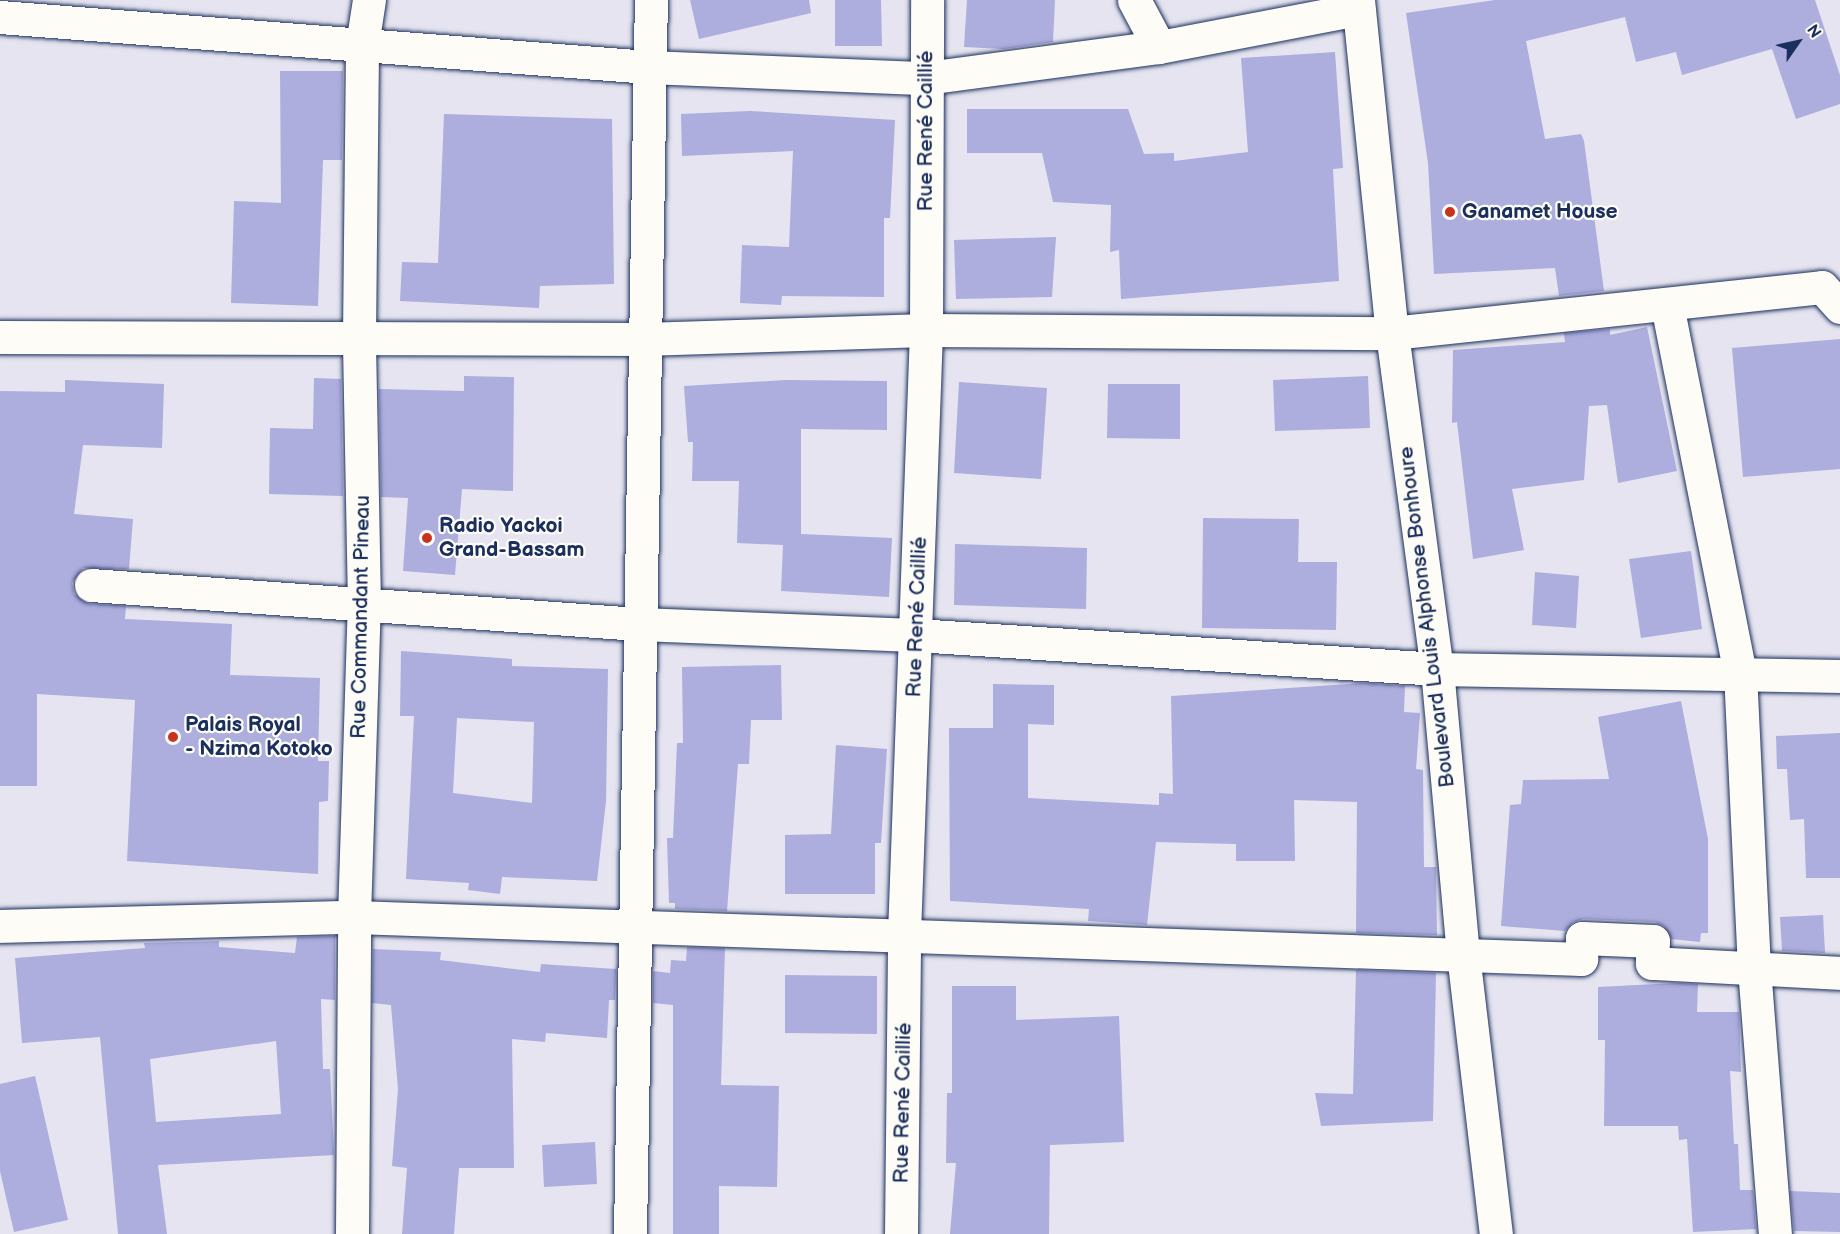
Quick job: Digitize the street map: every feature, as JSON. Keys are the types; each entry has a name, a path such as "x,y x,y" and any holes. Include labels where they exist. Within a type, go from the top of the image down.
{"street":[{"name":"Rue Commandant Pineau","path":"352,1234 354,917 364,604 359,336 362,45 369,0"},
{"path":"630,1234 632,929 651,0"},
{"name":"Rue René Caillié","path":"901,1234 904,934 926,330 927,0"},
{"path":"1134,0 1159,46"},
{"path":"0,17 648,67 926,78 1159,46 1358,4"},
{"name":"Boulevard Louis Alphonse Bonhoure","path":"1358,4 1392,333 1437,669 1463,954 1496,1234"},
{"path":"0,337 359,336 643,339 926,330 1392,333 1822,287 1840,307"},
{"path":"1667,305 1740,672 1754,968 1775,1234"},
{"path":"91,585 638,624 916,635 1437,669 1740,672 1840,676"},
{"path":"0,926 354,917 632,929 904,934 1581,959 1582,938 1653,941 1652,963 1840,973"}],"building":[{"path":"690,0 809,0 811,13 699,39"},
{"path":"835,0 881,0 882,46 835,46"},
{"path":"967,0 1055,0 1053,42 1004,49 964,47"},
{"path":"1495,0 1815,0 1840,75 1840,104 1796,119 1772,49 1682,75 1676,52 1636,62 1625,17 1526,41 1545,139 1581,134 1584,141 1604,291 1559,296 1555,268 1434,274 1428,163 1406,13"},
{"path":"1335,52 1343,168 1333,169 1339,281 1121,299 1119,250 1110,252 1111,205 1053,202 1042,153 967,153 967,109 1128,109 1144,154 1174,153 1174,161 1248,152 1241,58"},
{"path":"280,71 343,71 342,160 323,160 318,306 231,303 234,201 281,203"},
{"path":"750,111 895,120 890,218 884,218 884,297 782,296 781,305 740,303 742,245 789,247 793,151 682,156 681,114"},
{"path":"444,114 612,119 614,284 540,286 539,308 400,301 402,262 438,263"},
{"path":"1056,237 1052,297 956,299 954,240"},
{"path":"1647,327 1677,471 1618,483 1607,405 1589,406 1584,480 1512,489 1524,550 1473,559 1457,422 1452,423 1453,350 1565,342 1564,333 1610,329 1610,335"},
{"path":"1840,339 1840,469 1743,477 1732,348"},
{"path":"464,376 514,377 513,491 462,489 455,575 403,571 408,498 381,497 379,389 464,391"},
{"path":"1368,376 1370,428 1275,431 1273,380"},
{"path":"314,378 341,379 343,496 269,494 270,428 313,429"},
{"path":"65,380 164,384 162,448 83,445 74,514 133,519 129,569 83,568 72,583 74,594 89,604 126,606 125,619 232,624 230,675 320,678 318,761 329,761 328,801 319,802 318,874 127,861 135,700 37,694 37,786 0,786 0,391 65,392"},
{"path":"786,380 887,381 887,430 801,429 801,534 892,538 889,597 781,591 783,545 737,543 739,481 692,481 693,442 688,442 684,386"},
{"path":"959,382 1047,388 1041,479 954,473"},
{"path":"1108,384 1180,384 1180,439 1107,438"},
{"path":"1203,518 1299,519 1298,562 1337,562 1336,630 1202,628"},
{"path":"955,544 1087,548 1086,609 954,605"},
{"path":"1691,551 1702,629 1641,638 1629,559"},
{"path":"1535,572 1579,576 1576,628 1532,625"},
{"path":"401,651 512,659 512,666 608,669 606,801 597,881 502,877 500,894 468,890 469,883 406,879 414,716 400,716","holes":["457,718 534,722 532,803 453,793"]},
{"path":"781,665 782,720 751,720 749,764 738,764 727,911 675,909 675,903 669,903 667,838 673,838 677,743 683,743 682,667"},
{"path":"1364,683 1405,686 1404,712 1420,713 1416,769 1423,770 1424,867 1436,867 1437,935 1356,933 1357,802 1294,800 1295,861 1236,861 1236,844 1156,842 1147,925 1088,921 1089,909 950,901 949,728 993,728 993,684 1054,685 1054,725 1028,724 1028,798 1159,805 1159,793 1173,794 1171,696"},
{"path":"1681,701 1708,839 1708,933 1701,933 1700,942 1671,939 1664,926 1654,922 1583,919 1573,922 1565,931 1501,926 1510,805 1521,804 1523,780 1609,779 1598,717"},
{"path":"1840,733 1840,878 1806,878 1804,819 1790,820 1787,769 1777,769 1776,736"},
{"path":"836,745 887,749 881,843 875,843 875,894 785,894 785,835 831,834"},
{"path":"1823,915 1825,953 1782,951 1780,917"},
{"path":"335,936 335,1000 321,999 323,1069 330,1069 334,1155 158,1165 167,1234 118,1234 100,1037 22,1043 15,958 145,948 144,943 219,941 219,947 295,953 297,937","holes":["276,1041 281,1114 156,1122 150,1059"]},
{"path":"687,947 725,948 721,1085 779,1086 777,1187 719,1186 719,1234 673,1234 673,1005 653,1003 653,971 670,973 671,960 686,961"},
{"path":"373,949 441,952 440,960 540,972 541,964 616,969 615,1000 609,1000 607,1038 546,1033 545,1042 512,1039 514,1168 459,1168 454,1234 402,1234 407,1168 392,1166 398,1089 391,1005 372,1003"},
{"path":"1356,970 1436,973 1433,1121 1321,1126 1315,1093 1353,1094"},
{"path":"785,975 877,976 877,1034 785,1033"},
{"path":"1698,984 1697,1012 1739,1012 1741,1072 1730,1071 1734,1144 1738,1144 1740,1190 1753,1190 1756,1229 1693,1232 1687,1139 1679,1140 1678,1126 1604,1126 1605,1040 1598,1040 1598,987"},
{"path":"952,986 1016,986 1016,1020 1119,1016 1124,1142 1050,1145 1049,1234 950,1234 956,1163 946,1163 947,1093 952,1093"},
{"path":"35,1076 68,1220 14,1232 0,1171 0,1084"},
{"path":"595,1142 597,1184 544,1187 542,1145"},
{"path":"1790,1191 1840,1193 1840,1232 1794,1231"}],"place":[{"name":"Ganamet House","path":"1450,212"},
{"name":"Radio Yackoi Grand-Bassam","path":"427,538"},
{"name":"Palais Royal - Nzima Kotoko","path":"173,737"}]}
